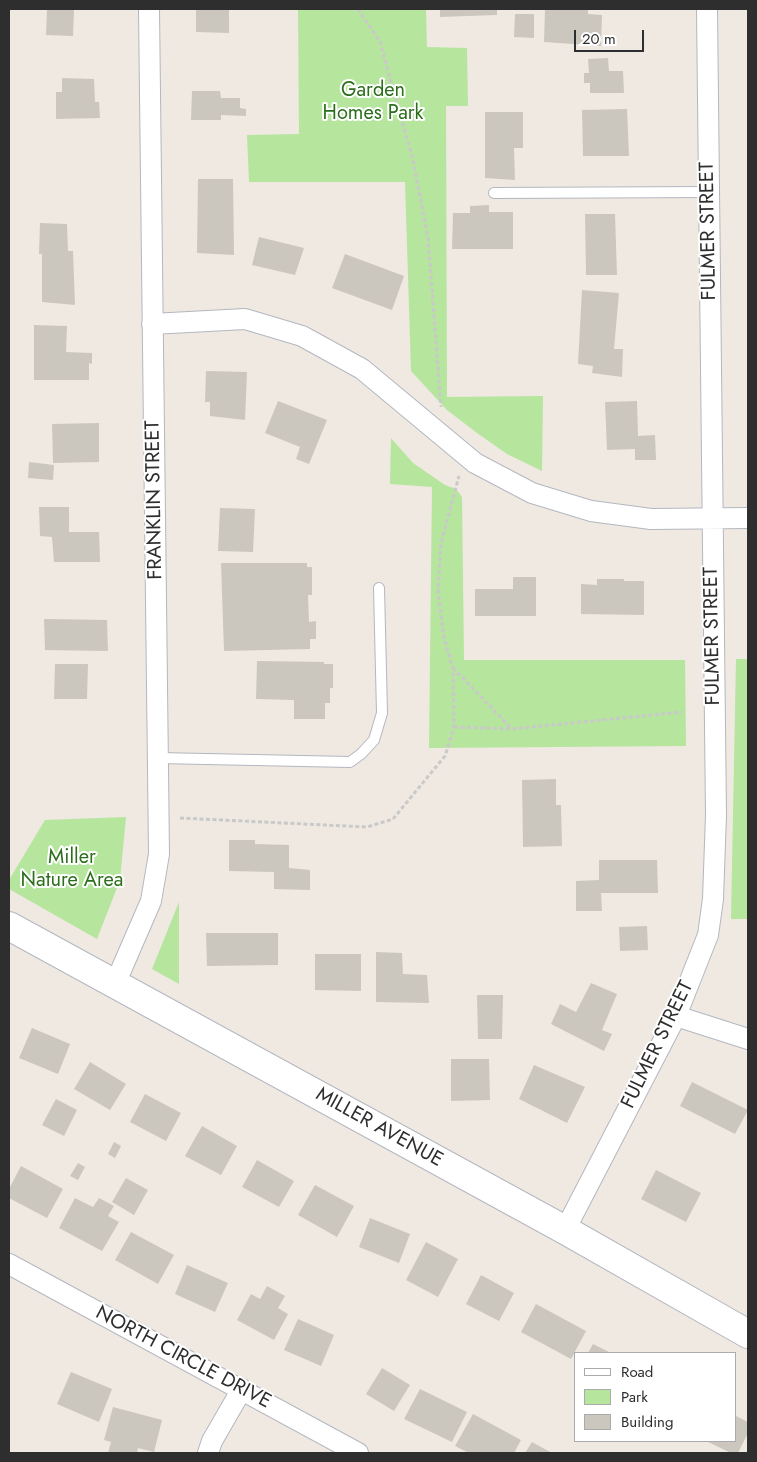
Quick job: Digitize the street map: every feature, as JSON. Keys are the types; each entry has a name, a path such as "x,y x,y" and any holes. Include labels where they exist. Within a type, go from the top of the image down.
{"main road":[{"name":"MILLER AVENUE","path":"9,926 566,1230 748,1334"}],"street":[{"name":"FRANKLIN STREET","path":"115,984 151,901 159,854 149,9"},
{"name":"FULMER STREET","path":"566,1230 676,1016 708,935 713,899 716,815 707,9"},
{"path":"152,324 244,319 302,336 362,369 475,464 532,493 591,511 651,519 748,518"},
{"path":"676,1016 748,1039"},
{"name":"NORTH CIRCLE DRIVE","path":"9,1264 358,1453"},
{"path":"208,1453 212,1441 242,1389"}],"lane":[{"path":"494,193 709,192"},
{"path":"158,758 350,762 361,754 374,740 382,713 379,588"}],"path":[{"path":"358,9 380,42 413,160 428,238 442,409"},
{"path":"453,668 512,729"},
{"path":"454,727 512,729 682,712"}],"green space":[{"name":"Garden Homes Park","path":"298,9 426,9 427,47 467,48 468,106 446,106 447,397 543,396 542,471 507,454 477,433 447,410 411,371 405,182 249,182 247,135 299,134"},
{"path":"391,438 413,463 445,485 456,489 462,497 464,660 685,660 686,746 429,748 432,487 390,484"},
{"path":"736,659 748,659 748,919 731,919"},
{"name":"Miller Nature Area","path":"126,817 120,880 97,939 9,889 9,880 45,820"},
{"name":"Miller Nature Area","path":"179,902 179,984 152,969"}],"building":[{"path":"47,9 74,9 73,36 46,35"},
{"path":"196,9 229,9 229,33 196,32"},
{"path":"440,9 497,9 497,15 440,17"},
{"path":"545,9 588,9 588,14 602,15 601,46 544,42"},
{"path":"515,14 534,14 534,38 514,37"},
{"path":"608,58 609,71 623,71 624,93 590,93 590,83 584,83 584,73 589,73 588,59"},
{"path":"62,78 94,79 95,102 99,102 100,118 56,119 56,92 62,92"},
{"path":"192,91 220,91 221,98 240,98 240,108 246,109 246,116 221,115 221,120 191,120"},
{"path":"627,109 629,156 583,156 582,110"},
{"path":"485,112 523,112 523,148 514,148 515,180 485,178"},
{"path":"198,179 233,179 234,255 197,253"},
{"path":"489,205 489,212 513,212 513,249 452,249 453,213 470,213 470,206"},
{"path":"585,214 615,214 617,275 586,275"},
{"path":"40,223 67,224 68,251 73,251 75,305 42,302 42,254 39,254"},
{"path":"259,237 304,248 295,275 252,265"},
{"path":"345,254 404,276 392,310 332,288"},
{"path":"582,290 619,293 614,349 623,349 622,377 592,373 593,366 578,364"},
{"path":"34,325 67,326 66,352 92,353 92,364 89,363 89,380 34,380"},
{"path":"206,371 247,372 245,420 210,416 210,402 205,402"},
{"path":"278,401 327,420 309,464 296,459 300,447 265,433"},
{"path":"637,401 638,436 655,435 656,460 635,460 635,449 607,450 605,402"},
{"path":"99,423 99,462 53,463 52,424"},
{"path":"29,462 54,465 53,480 28,478"},
{"path":"39,507 69,507 69,532 99,532 100,562 54,562 52,537 40,536"},
{"path":"220,508 255,509 253,552 218,551"},
{"path":"221,563 307,563 307,567 312,567 312,595 308,595 309,622 316,621 316,639 310,639 310,649 224,651"},
{"path":"513,577 536,577 536,616 475,616 475,589 513,589"},
{"path":"597,579 644,581 644,615 581,614 581,584 597,585"},
{"path":"44,619 107,620 108,651 45,650"},
{"path":"257,661 324,662 324,664 333,664 333,688 330,688 330,703 325,703 325,719 294,719 294,700 256,699"},
{"path":"55,664 88,664 87,699 54,699"},
{"path":"556,779 556,805 561,805 562,846 523,847 522,780"},
{"path":"229,840 255,840 255,844 289,845 289,868 310,870 310,890 274,889 274,872 229,871"},
{"path":"599,860 657,860 658,893 601,893 602,911 576,911 576,881 599,880"},
{"path":"647,926 648,950 620,951 619,927"},
{"path":"206,933 278,933 278,965 207,966"},
{"path":"376,952 402,953 403,974 427,975 429,1003 376,1002"},
{"path":"315,954 361,954 361,991 315,990"},
{"path":"591,983 617,994 602,1030 612,1034 604,1051 551,1024 560,1004 576,1012"},
{"path":"477,995 503,995 502,1039 478,1039"},
{"path":"32,1028 70,1044 58,1074 19,1058"},
{"path":"451,1059 489,1059 490,1100 451,1101"},
{"path":"90,1062 126,1084 110,1110 74,1089"},
{"path":"534,1065 585,1087 567,1123 519,1099"},
{"path":"692,1082 748,1110 735,1134 680,1106"},
{"path":"145,1094 181,1113 166,1141 130,1122"},
{"path":"56,1099 77,1110 64,1136 42,1125"},
{"path":"202,1126 237,1146 221,1175 185,1156"},
{"path":"114,1142 121,1146 115,1158 108,1154"},
{"path":"257,1160 294,1181 279,1207 242,1187"},
{"path":"78,1163 85,1167 78,1180 70,1176"},
{"path":"21,1166 63,1189 47,1218 9,1198 9,1189"},
{"path":"656,1170 701,1193 686,1222 641,1199"},
{"path":"126,1178 148,1190 134,1215 112,1202"},
{"path":"315,1185 354,1206 337,1237 298,1215"},
{"path":"75,1198 93,1207 99,1198 114,1206 108,1216 119,1222 102,1251 59,1228"},
{"path":"370,1218 410,1234 399,1263 359,1247"},
{"path":"131,1232 174,1255 158,1284 115,1260"},
{"path":"426,1242 458,1259 438,1297 406,1280"},
{"path":"187,1265 228,1283 215,1312 175,1294"},
{"path":"481,1275 514,1293 499,1321 466,1304"},
{"path":"267,1286 285,1296 278,1308 288,1314 274,1340 237,1320 251,1294 260,1299"},
{"path":"536,1304 586,1331 571,1359 521,1332"},
{"path":"298,1319 334,1335 321,1366 284,1350"},
{"path":"593,1344 609,1352 589,1352"},
{"path":"382,1368 410,1385 394,1411 366,1394"},
{"path":"71,1372 112,1389 99,1422 57,1404"},
{"path":"420,1389 467,1412 452,1442 404,1419"},
{"path":"113,1407 162,1420 154,1452 138,1448 137,1453 108,1453 111,1442 104,1440"},
{"path":"473,1414 521,1440 514,1453 469,1453 455,1446"},
{"path":"737,1416 748,1422 748,1433 738,1453 731,1453 708,1442 737,1442"},
{"path":"532,1442 552,1453 525,1453"}]}
